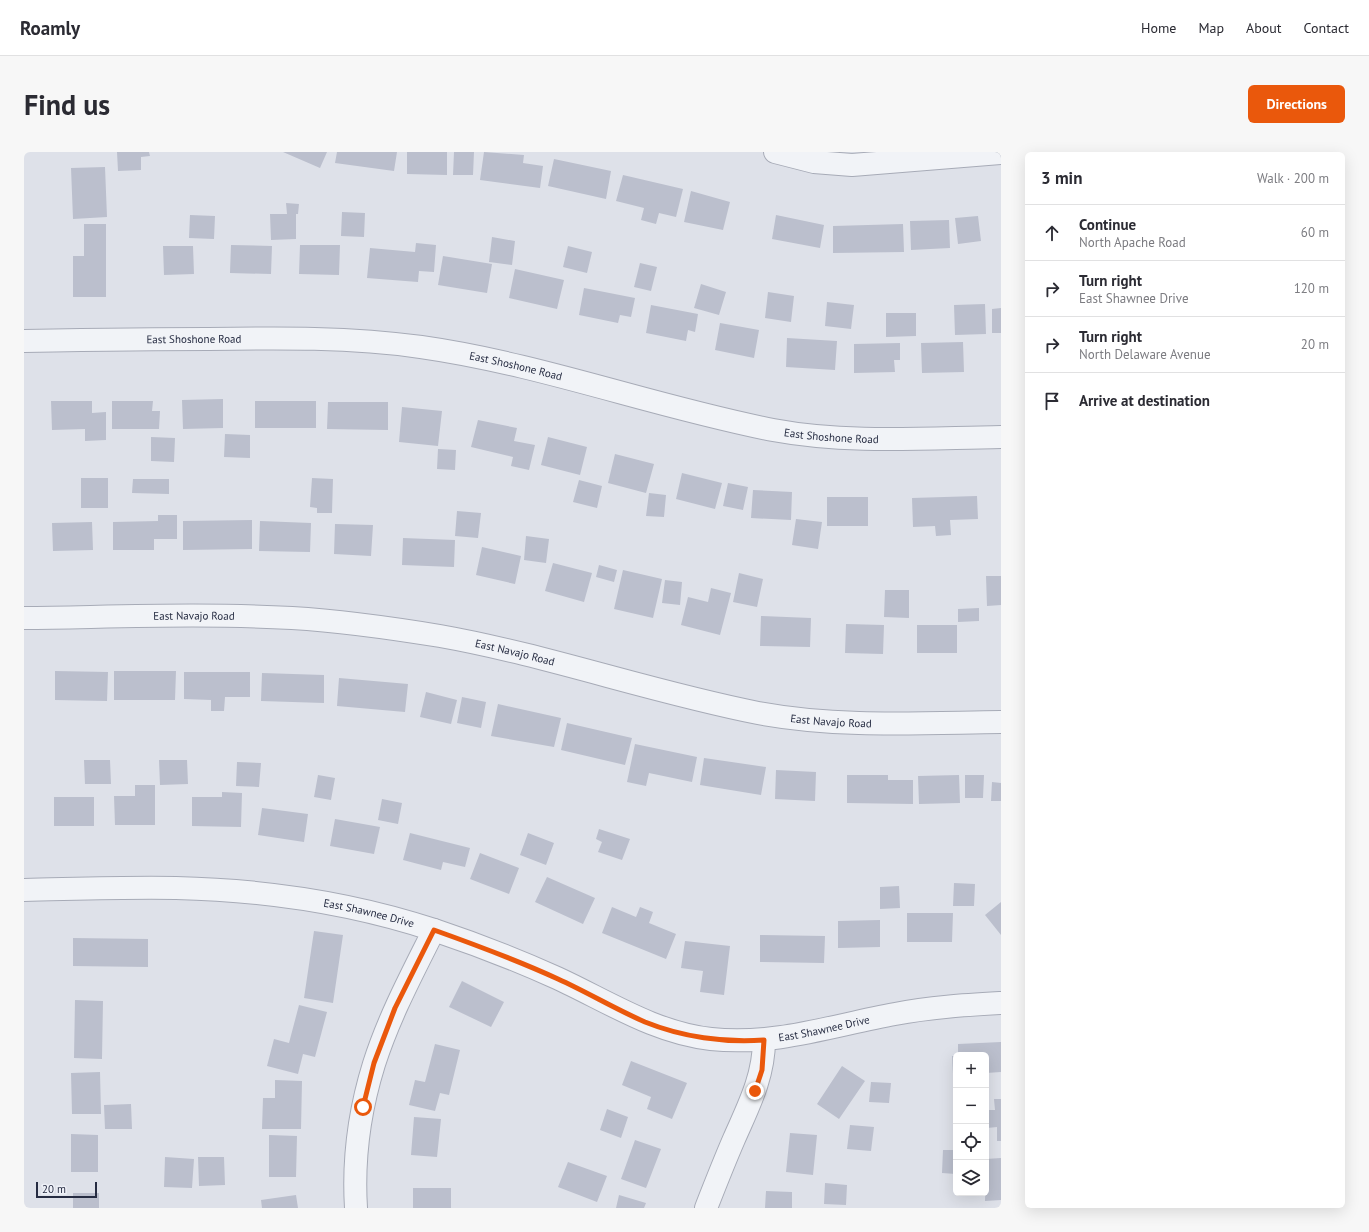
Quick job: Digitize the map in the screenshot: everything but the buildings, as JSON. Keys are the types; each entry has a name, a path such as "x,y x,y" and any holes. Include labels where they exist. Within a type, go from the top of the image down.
{"street":[{"path":"775,152 814,162 852,165 1001,152"},
{"name":"East Shoshone Road","path":"24,341 286,338 353,340 420,347 479,356 775,430 827,437 879,439 1001,437"},
{"name":"East Navajo Road","path":"24,618 219,615 294,618 361,624 442,636 510,651 759,713 818,721 870,724 1001,722"},
{"name":"East Shawnee Drive","path":"24,890 176,888 244,892 325,903 434,930 497,952 559,979 646,1022 674,1031 710,1039 764,1040 799,1035 896,1013 956,1005 1001,1003"},
{"path":"356,1208 357,1151 363,1107 374,1063 395,1008 434,930"},
{"path":"706,1208 719,1173 755,1091 762,1070 764,1040"}],"route":[{"path":"363,1107 374,1063 395,1008 434,930 497,952 559,979 646,1022 674,1031 710,1039 764,1040 762,1070 755,1091"}]}
